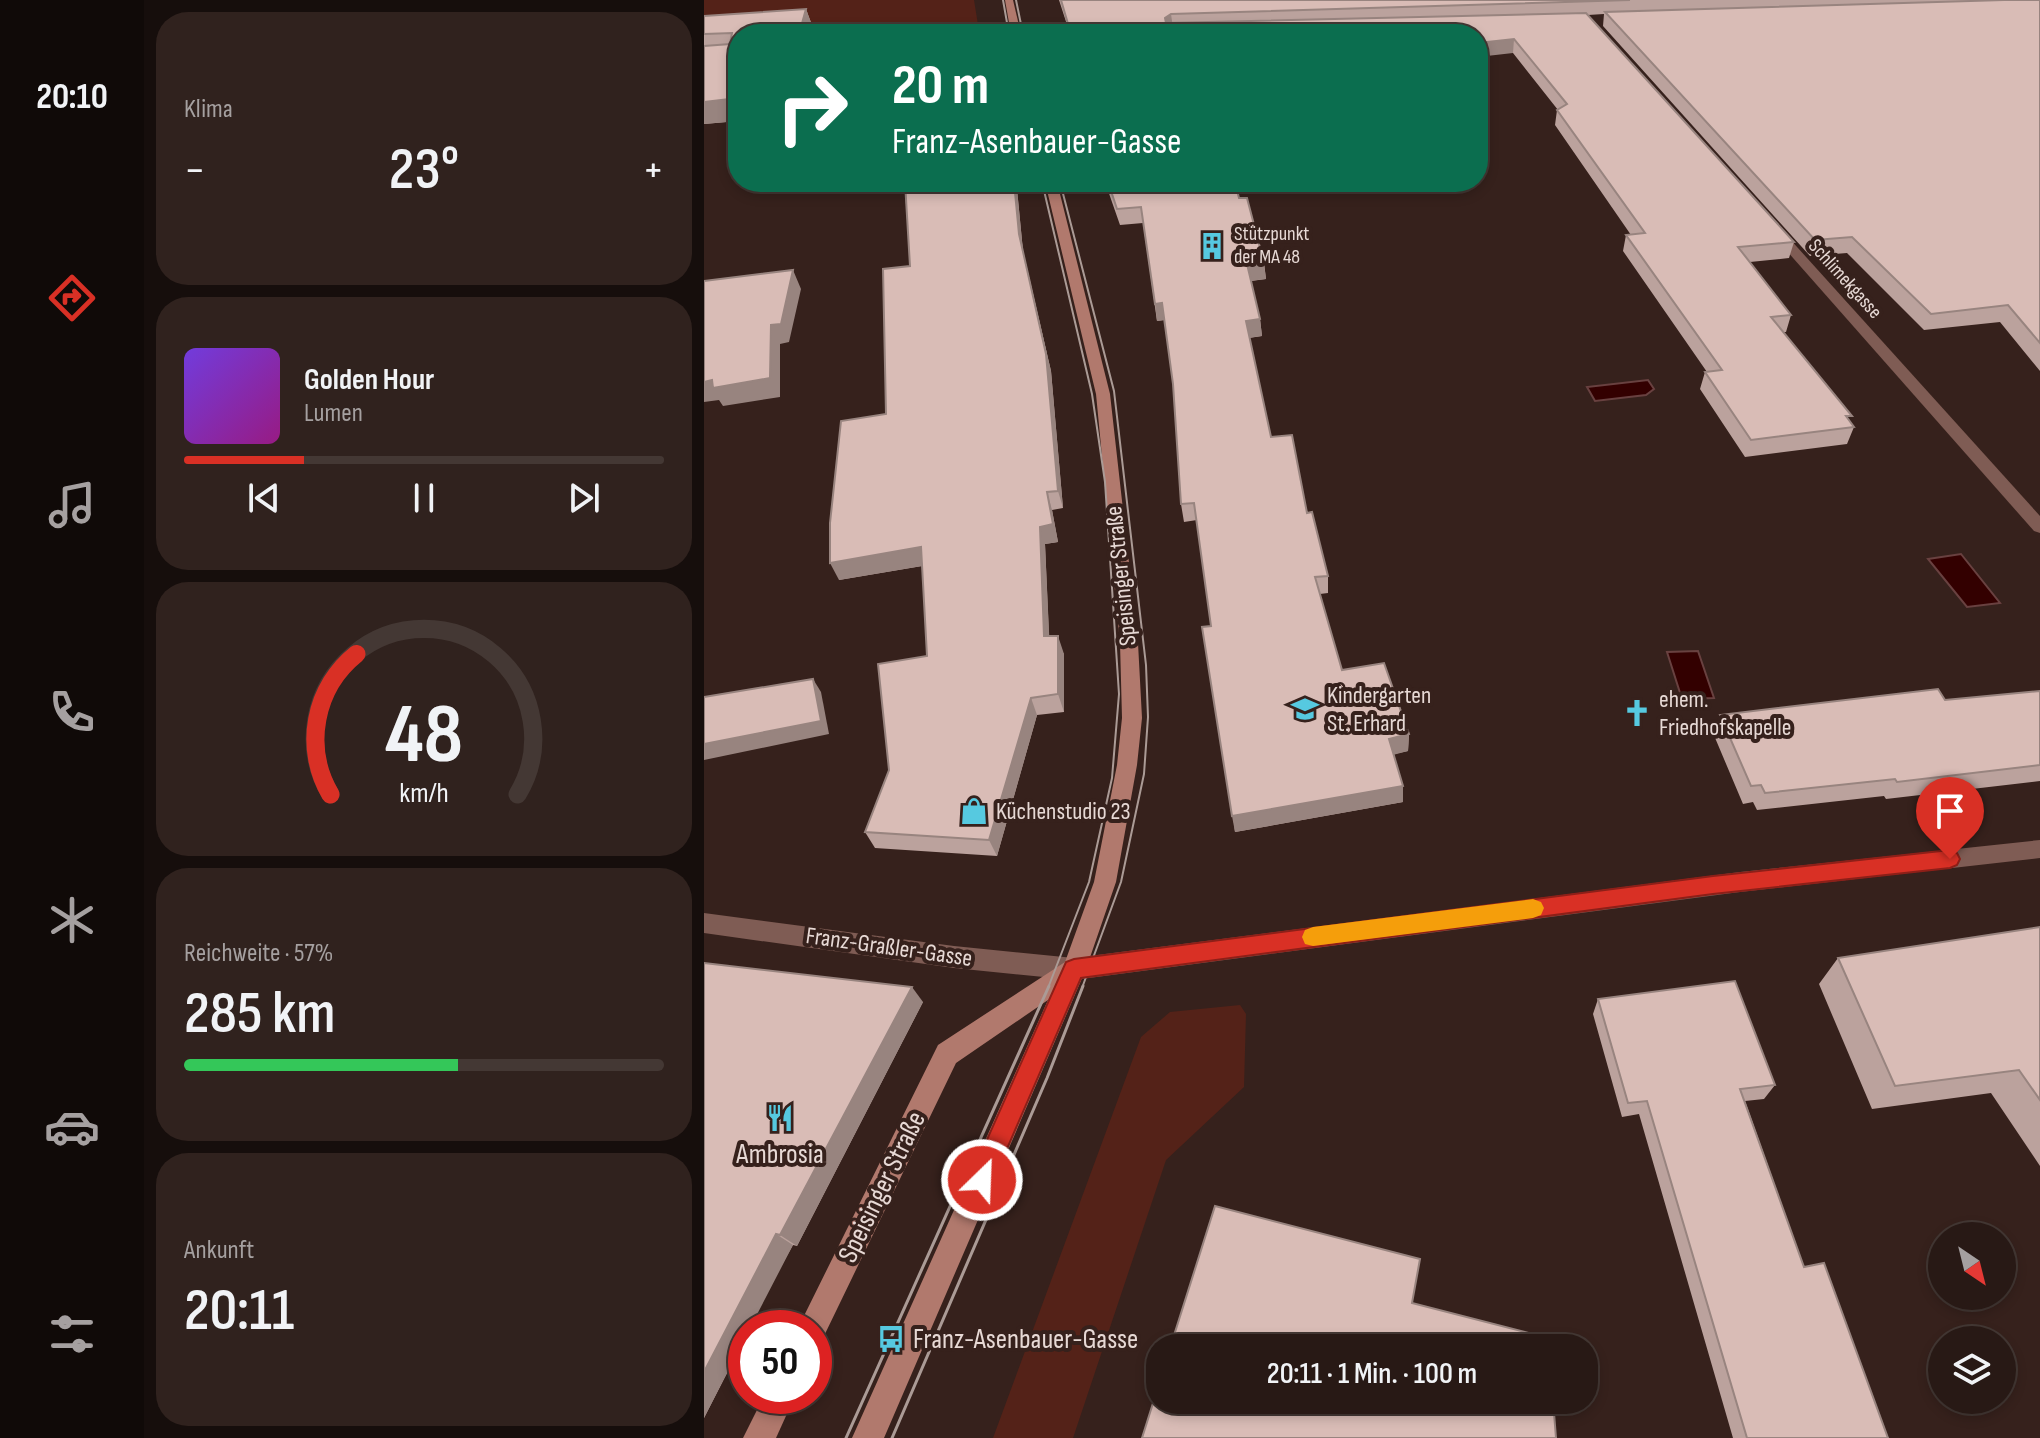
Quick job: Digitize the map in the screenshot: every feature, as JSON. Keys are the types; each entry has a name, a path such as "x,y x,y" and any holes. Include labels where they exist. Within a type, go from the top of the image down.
{"main road":[{"path":"1009,0 1014,24"},
{"name":"Speisinger Straße","path":"868,1438 1074,969 1105,882 1127,765 1131,703 1129,643 1103,394 1053,192"},
{"name":"Speisinger Straße","path":"822,1310 947,1054 1074,969"},
{"path":"759,1438 771,1414"}],"street":[{"name":"Schlimekgasse","path":"1765,219 2040,527"},
{"path":"1074,969 1710,885 2040,849"},
{"name":"Franz-Graßler-Gasse","path":"704,923 954,957 1074,969"}],"shaded area":[{"path":"704,0 974,0 978,24 728,24 704,25"},
{"path":"1648,380 1654,389 1646,395 1595,401 1587,387"},
{"path":"1961,554 2000,603 1967,607 1928,559"},
{"path":"1698,651 1714,698 1682,699 1667,652"},
{"path":"1240,1005 1246,1014 1244,1087 1166,1160 1073,1438 993,1438 1141,1037 1170,1012"}],"building":[{"path":"1061,0 1630,0 1171,14 1165,18 1166,23 1586,13 1794,242 1738,247 1791,315 1771,317 1852,416 1846,416 1854,427 1751,440 1705,372 1722,370 1626,235 1645,233 1557,110 1567,104 1514,39 1488,42 1488,24 1068,24"},
{"path":"2040,0 2040,343 2008,305 1931,314 1852,237 1815,240 1605,12"},
{"path":"806,9 802,24 728,24 728,33 704,34 704,16"},
{"path":"728,44 728,99 704,102 704,46"},
{"path":"906,192 1015,192 1019,234 1046,354 1058,491 1047,492 1053,524 1040,527 1044,636 1058,636 1058,694 1031,698 989,840 865,832 889,770 878,664 927,656 921,547 830,563 830,523 841,421 886,414 883,269 910,266"},
{"path":"1111,192 1238,192 1239,198 1247,198 1264,263 1247,264 1260,319 1246,321 1271,437 1292,435 1307,513 1312,512 1328,576 1315,577 1342,670 1384,663 1409,734 1389,739 1403,786 1232,816 1202,627 1211,626 1194,503 1181,504 1173,384 1162,303 1155,304 1141,207 1117,209"},
{"path":"793,270 781,324 771,325 770,378 713,388 712,380 704,382 704,281"},
{"path":"813,679 821,721 704,744 704,697"},
{"path":"1938,689 1945,700 2040,691 2040,765 1897,782 1895,779 1765,793 1761,785 1751,786 1720,715"},
{"path":"2040,927 2040,1100 2019,1070 1895,1086 1838,958"},
{"path":"704,963 912,987 780,1235 776,1234 736,1310 728,1310 728,1326 704,1372"},
{"path":"1735,981 1775,1085 1740,1089 1804,1267 1824,1263 1888,1438 1747,1438 1647,1101 1628,1103 1598,999"},
{"path":"1215,1206 1420,1259 1412,1303 1532,1334 1174,1334"},
{"path":"1150,1414 1554,1414 1556,1438 1142,1438"}],"tram line":[{"path":"1003,0 1007,24"},
{"path":"1016,0 1021,24"},
{"path":"1044,192 1092,394 1105,482 1119,694 1112,778 1089,882 1048,988"},
{"path":"1063,192 1114,391 1146,665 1148,717 1144,774 1121,882 1082,988"},
{"path":"846,1438 1049,986"},
{"path":"892,1438 1047,1078 1083,986"}],"slow traffic":[{"path":"1313,937 1533,908"}],"place":[{"name":"Stützpunkt der MA 48","path":"1212,246"},
{"name":"Kindergarten St. Erhard","path":"1305,709"},
{"name":"ehem. Friedhofskapelle","path":"1637,713"},
{"name":"Küchenstudio 23","path":"974,811"},
{"name":"Ambrosia","path":"780,1118"},
{"name":"Franz-Asenbauer-Gasse","path":"891,1339"}],"route":[{"path":"982,1180 1074,969 1713,885 1950,859"}]}
